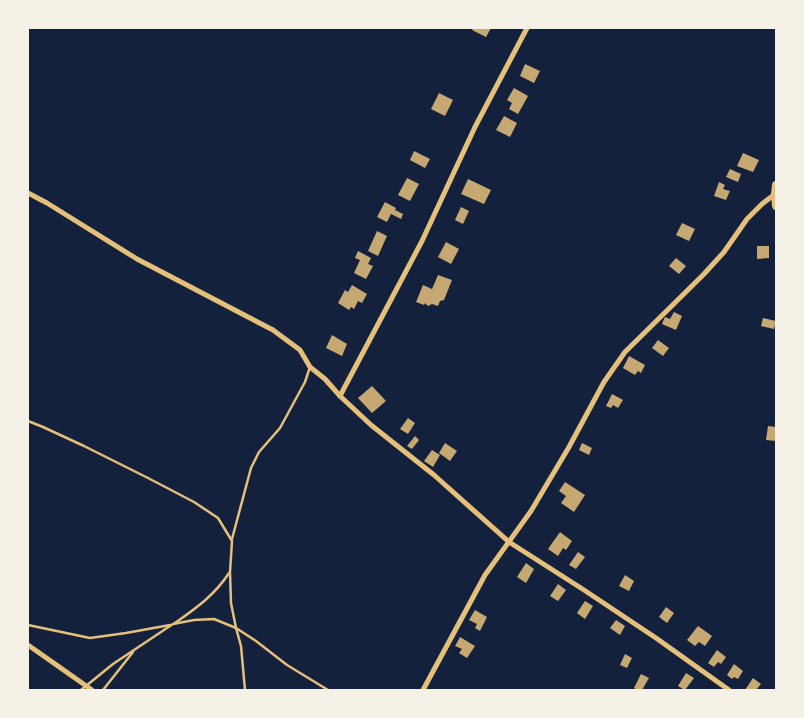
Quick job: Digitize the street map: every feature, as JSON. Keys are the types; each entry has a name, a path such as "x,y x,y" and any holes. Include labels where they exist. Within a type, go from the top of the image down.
{"main road":[{"path":"776,185 776,206"}],"street":[{"path":"340,396 422,241 475,126 527,28"},
{"path":"28,193 137,259 273,330 300,350 310,367 325,379 371,425 434,475 509,542 656,638 730,690"},
{"path":"423,690 485,575 531,511 569,447 604,382 625,352 704,274 724,252 747,219 775,194"},
{"path":"28,645 92,690"}],"lane":[{"path":"245,690 241,646 232,602 230,572 232,541 249,476 258,452 280,428 305,382 310,367"},
{"path":"28,421 84,446 194,502 218,518 232,541"},
{"path":"81,690 113,664 199,606 221,585 230,572"},
{"path":"28,625 90,638 194,620 214,619 236,628 288,665 328,690"},
{"path":"104,690 134,650"}],"building":[{"path":"473,28 491,28 486,37 472,30"},
{"path":"525,64 540,71 534,83 520,76"},
{"path":"514,88 528,96 518,114 509,109 512,103 507,100"},
{"path":"439,93 453,100 445,116 431,109"},
{"path":"504,116 517,123 510,137 496,130"},
{"path":"414,151 430,159 425,168 410,160"},
{"path":"743,153 759,160 753,172 737,166"},
{"path":"730,169 741,174 738,182 726,177"},
{"path":"407,178 419,184 410,201 398,195"},
{"path":"468,179 491,190 484,204 461,194"},
{"path":"719,182 725,185 723,189 730,191 726,200 714,196"},
{"path":"385,202 403,214 401,219 391,214 387,222 377,217"},
{"path":"461,207 469,211 463,224 455,220"},
{"path":"682,223 695,229 689,241 676,235"},
{"path":"377,231 387,236 378,256 368,251"},
{"path":"446,242 459,249 451,264 438,257"},
{"path":"757,246 769,246 769,258 757,259"},
{"path":"358,251 371,258 368,264 373,266 366,279 354,273 360,260 355,258"},
{"path":"676,258 686,266 679,274 669,266"},
{"path":"438,275 452,280 444,300 440,301 438,306 432,304 428,306 425,303 424,305 416,302 423,285 432,289"},
{"path":"352,285 367,294 362,303 358,301 354,309 351,307 349,310 338,303 345,290 348,292"},
{"path":"674,312 682,316 676,330 662,324 665,317 670,319"},
{"path":"763,318 776,321 774,329 761,326"},
{"path":"332,335 347,344 342,356 326,348"},
{"path":"658,340 669,348 663,356 652,348"},
{"path":"629,356 645,365 641,373 638,371 635,375 623,368"},
{"path":"372,386 386,401 372,413 358,398"},
{"path":"612,394 623,400 618,408 613,405 611,408 606,406"},
{"path":"408,418 415,423 408,434 400,429"},
{"path":"768,426 776,427 776,441 766,440"},
{"path":"415,436 419,440 412,449 407,446"},
{"path":"445,443 457,451 450,461 439,453"},
{"path":"582,443 592,448 589,455 579,450"},
{"path":"432,450 440,455 433,467 424,461"},
{"path":"565,482 585,495 574,512 561,503 566,496 559,491"},
{"path":"560,532 572,541 566,550 563,548 558,556 548,549"},
{"path":"578,552 585,557 576,569 569,565"},
{"path":"526,563 534,569 526,583 517,577"},
{"path":"625,575 634,581 629,591 619,586"},
{"path":"558,584 566,590 558,601 550,596"},
{"path":"585,601 593,606 585,619 577,613"},
{"path":"666,607 674,613 667,623 659,617"},
{"path":"475,610 487,617 480,631 475,628 477,624 469,620"},
{"path":"616,620 625,626 620,635 610,628"},
{"path":"698,626 712,636 705,646 699,642 695,646 687,640"},
{"path":"460,637 475,646 467,658 459,653 462,649 455,646"},
{"path":"717,650 726,657 721,664 718,662 714,667 708,663"},
{"path":"625,654 632,658 627,668 620,665"},
{"path":"734,664 743,671 738,679 734,677 732,679 727,675"},
{"path":"686,673 694,678 685,690 678,686"},
{"path":"641,674 649,678 642,690 637,690 634,688"},
{"path":"753,678 761,684 756,690 745,690"}]}
